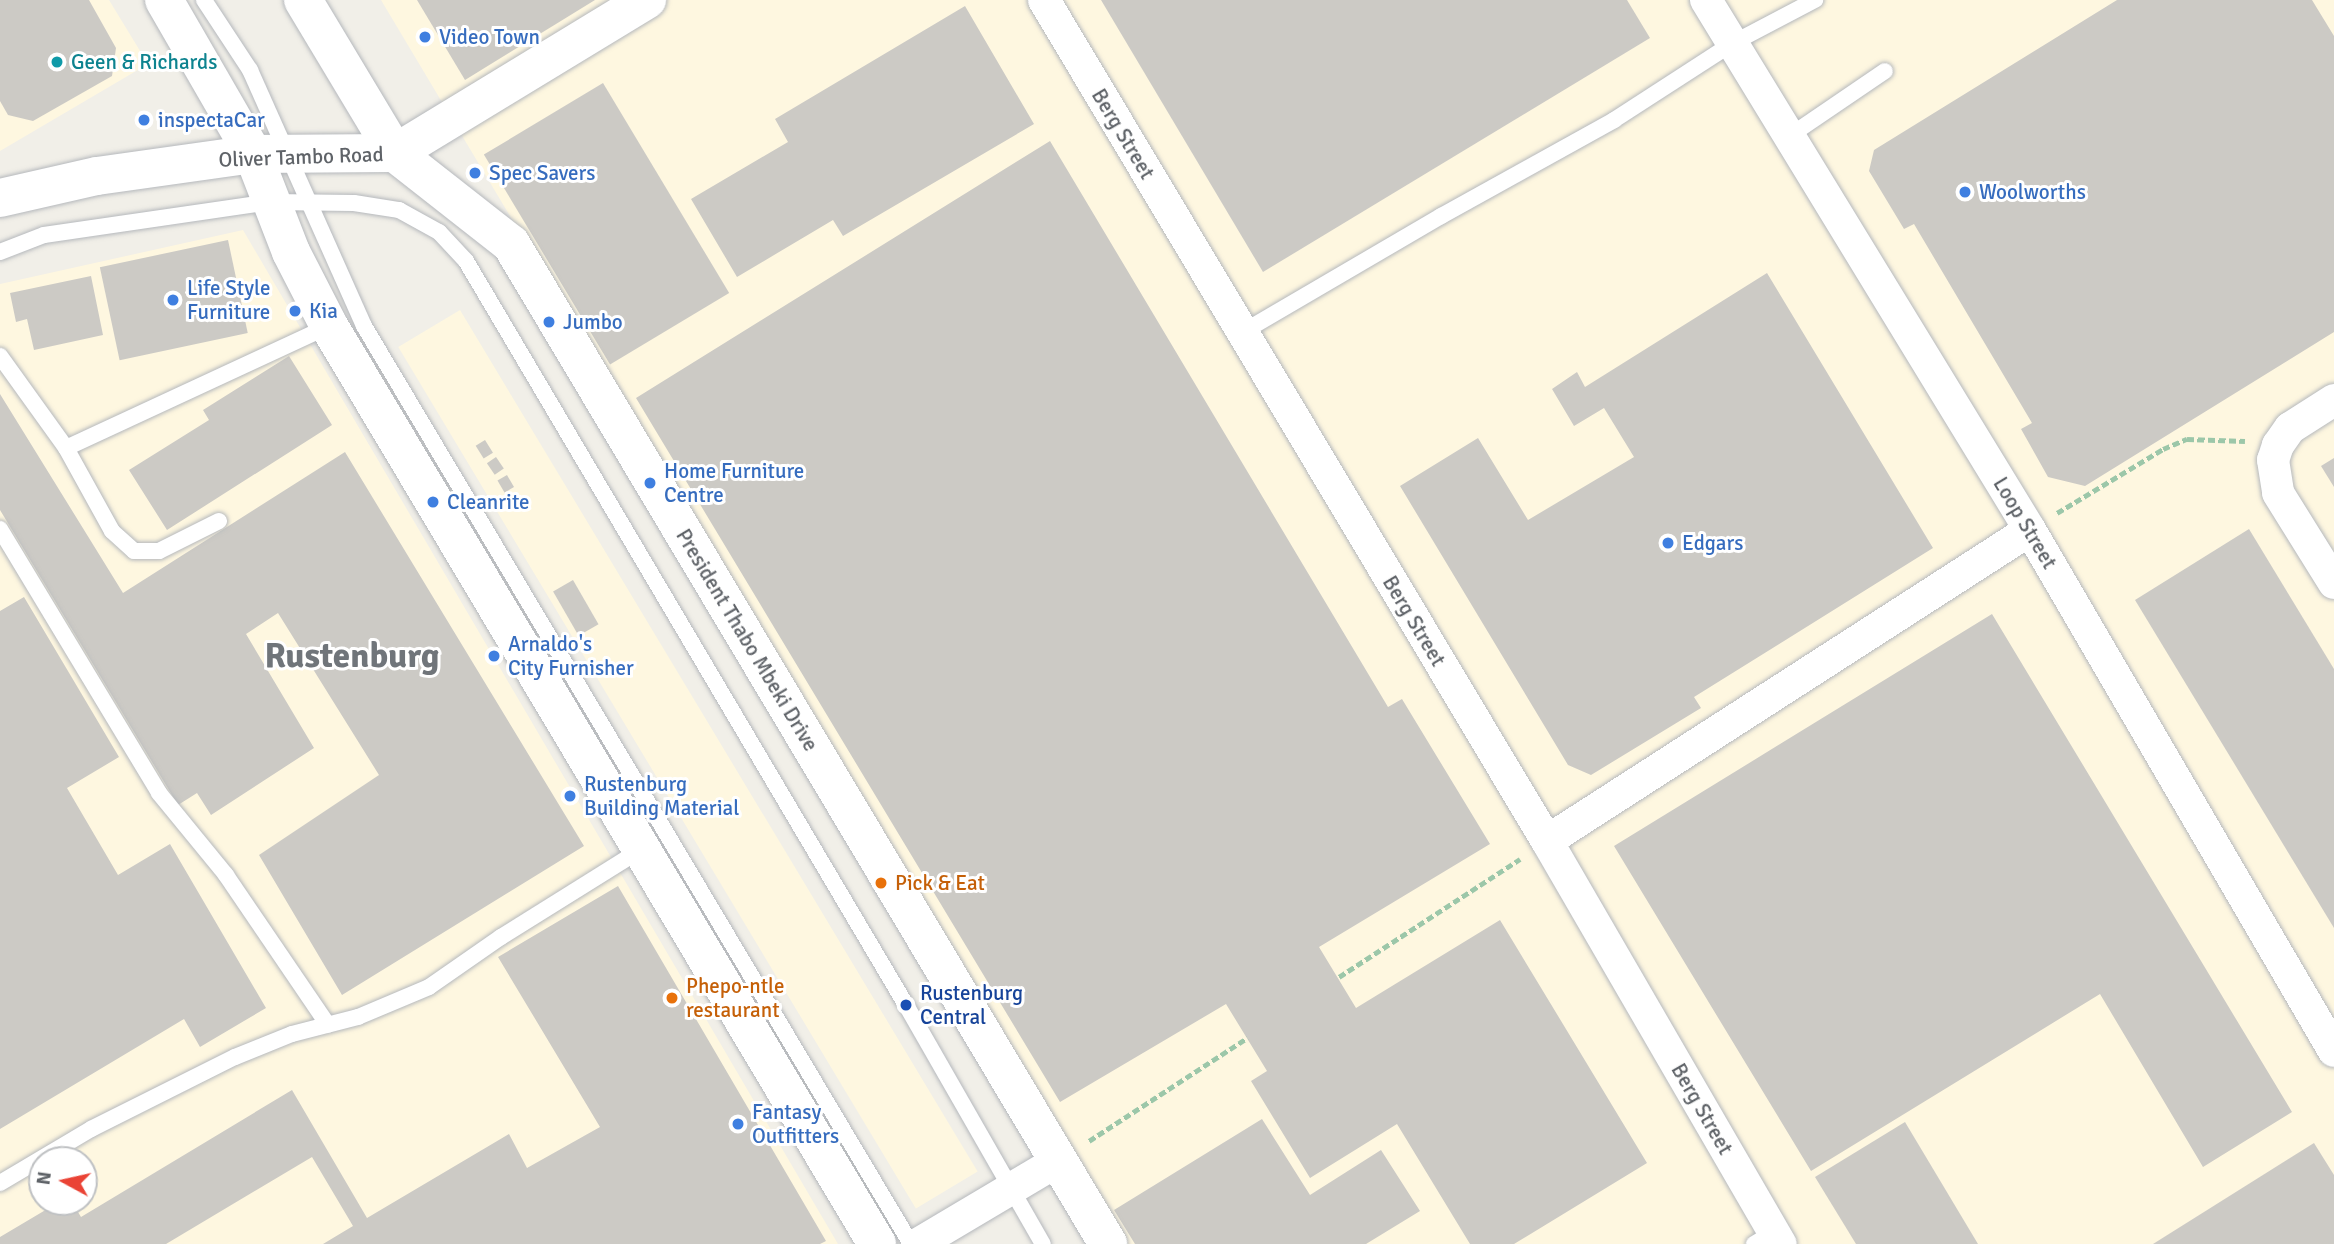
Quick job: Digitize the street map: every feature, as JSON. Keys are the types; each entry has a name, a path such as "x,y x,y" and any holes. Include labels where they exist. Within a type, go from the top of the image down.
{"street":[{"path":"164,0 261,149 270,202 329,326 877,1244"},
{"name":"President Thabo Mbeki Drive","path":"303,0 395,153 511,244 1108,1244"},
{"name":"Oliver Tambo Road","path":"0,195 261,149 395,153 648,0"},
{"name":"Berg Street","path":"1044,0 1547,841 1770,1240"},
{"name":"Loop Street","path":"1706,0 2030,530 2334,1051"},
{"path":"2334,400 2284,437 2273,460 2278,493 2334,583"},
{"path":"1547,841 2030,530"},
{"path":"918,1244 1058,1161"}],"lane":[{"path":"204,0 250,70 261,149 307,200 364,326 911,1244"},
{"path":"1241,333 1441,216 1614,120 1733,43 1815,0"},
{"path":"1788,136 1885,71"},
{"path":"0,252 44,235 270,202 307,200 399,209 439,232 466,261 899,993 1043,1244"},
{"path":"66,448 329,326"},
{"path":"0,356 66,448 112,531 134,551 159,551 219,521"},
{"path":"0,529 159,793 226,875 328,1025"},
{"path":"0,1183 91,1129 235,1057 292,1034 358,1017 429,987 501,937 640,850"}],"path":[{"path":"2030,530 2164,449 2187,439 2284,437"},
{"path":"1339,978 1547,841"},
{"path":"1058,1161 1247,1038"}],"shaded area":[{"name":"Geen & Richards","path":"0,0 109,0 148,64 0,151"},
{"path":"381,0 2334,0 2334,1244 1124,1244"},
{"path":"243,230 838,1244 0,1244 0,284"},
{"path":"460,310 978,1171 916,1209 398,347"}],"building":[{"name":"Geen & Richards","path":"0,0 89,0 116,48 112,76 33,121 8,115 0,101"},
{"path":"417,0 595,0 465,80"},
{"path":"1101,0 1627,0 1650,38 1263,272"},
{"path":"2117,0 2312,0 2334,36 2334,332 2085,486 2048,477 2021,429 2032,423 1914,224 1904,229 1869,171 1874,150"},
{"path":"965,6 1034,124 843,236 833,220 737,277 691,199 788,142 775,119"},
{"path":"603,83 729,293 610,365 484,155"},
{"path":"1050,141 1388,707 1402,699 1490,844 1319,947 1356,1008 1500,920 1647,1163 1514,1244 1470,1244 1397,1124 1310,1178 1251,1081 1267,1071 1226,1004 1060,1102 636,398"},
{"name":"Life Style Furniture","path":"228,240 248,333 120,360 100,267"},
{"path":"1767,273 1933,548 1694,697 1701,708 1591,775 1568,765 1400,486 1478,438 1528,520 1634,457 1604,408 1574,426 1552,389 1577,372 1585,387"},
{"path":"91,276 103,335 34,350 27,319 16,322 10,293"},
{"path":"289,356 332,425 167,530 129,470 209,420 203,410"},
{"path":"0,394 123,593 345,452 584,846 342,995 259,855 379,775 278,613 246,634 314,748 211,815 197,793 178,805 0,510"},
{"path":"485,440 493,453 484,459 476,446"},
{"path":"496,457 504,469 495,475 487,463"},
{"path":"2334,458 2334,487 2321,466"},
{"path":"507,475 514,487 504,493 497,481"},
{"path":"517,492 525,505 516,511 508,498"},
{"path":"2249,529 2334,669 2334,928 2135,600"},
{"path":"573,580 598,624 579,636 553,592"},
{"path":"24,597 119,757 67,788 118,875 170,844 266,1008 200,1047 184,1019 0,1129 0,611"},
{"path":"1992,614 2292,1112 2203,1167 2100,994 1811,1171 1614,846"},
{"path":"618,886 826,1241 820,1244 323,1244 353,1226 312,1157 166,1244 0,1244 0,1237 35,1216 98,1216 98,1207 292,1090 367,1218 509,1134 527,1168 600,1127 498,957"},
{"path":"1262,1119 1310,1195 1381,1150 1420,1211 1366,1244 1135,1244 1114,1210"},
{"path":"1905,1122 1978,1244 1856,1244 1815,1177"},
{"path":"2314,1143 2334,1175 2334,1244 2153,1244"}],"place":[{"name":"Video Town","path":"425,37"},
{"name":"Geen & Richards","path":"57,62"},
{"name":"inspectaCar","path":"144,120"},
{"name":"Spec Savers","path":"475,173"},
{"name":"Woolworths","path":"1965,192"},
{"name":"Life Style Furniture","path":"173,300"},
{"name":"Kia","path":"295,311"},
{"name":"Jumbo","path":"549,322"},
{"name":"Home Furniture Centre","path":"650,483"},
{"name":"Cleanrite","path":"433,502"},
{"name":"Edgars","path":"1668,543"},
{"name":"Arnaldo's City Furnisher","path":"494,656"},
{"name":"Rustenburg Building Material","path":"570,796"},
{"name":"Pick & Eat","path":"881,883"},
{"name":"Phepo-ntle restaurant","path":"672,998"},
{"name":"Rustenburg Central","path":"906,1005"},
{"name":"Fantasy Outfitters","path":"738,1124"}],"district":[{"name":"Rustenburg","path":"352,656"}]}
